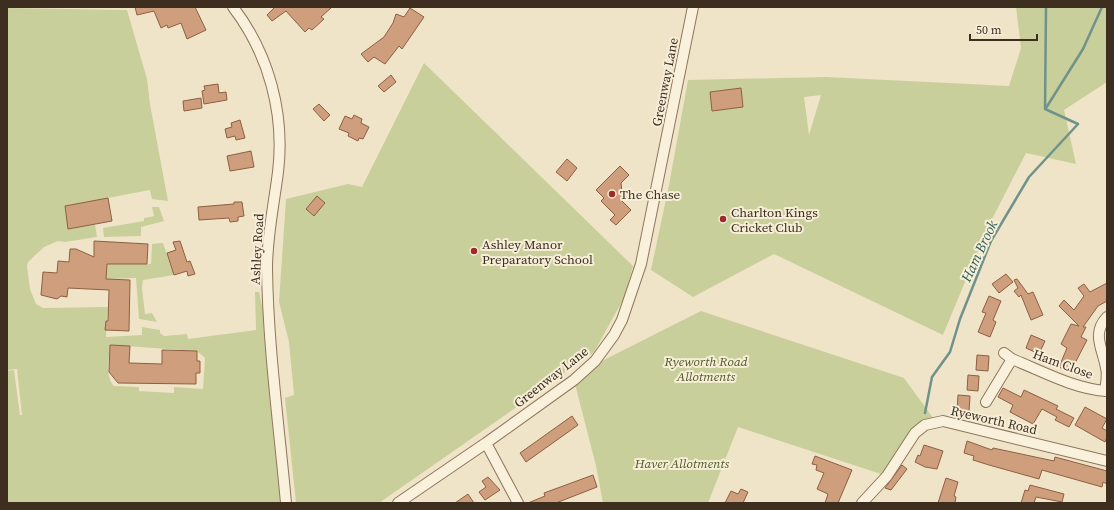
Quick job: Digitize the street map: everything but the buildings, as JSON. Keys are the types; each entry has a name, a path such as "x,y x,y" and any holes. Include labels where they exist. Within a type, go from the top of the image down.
{"street":[{"name":"Ashley Road","path":"233,7 250,30 263,56 271,85 278,130 279,158 268,235 267,268 273,360 286,503"},
{"name":"Greenway Lane","path":"398,503 486,443 584,370 605,349 622,320 641,264 694,7"},
{"name":"Ham Close","path":"986,402 1008,356 1072,384 1106,391 1107,369 1098,343 1098,335 1100,326 1107,317"},
{"name":"Ryeworth Road","path":"862,503 886,476 915,433 925,425 936,422 943,421 1107,461"},
{"path":"486,443 518,503"}],"green space":[{"path":"1016,7 1107,7 1107,82 1064,110 1076,164 1026,153 987,229 943,335 774,254 693,297 651,270 669,185 688,80 826,77 1009,86 1021,48","holes":["821,95 809,135 804,97"]},
{"path":"7,8 127,10 147,79 150,104 168,201 152,199 150,190 65,206 68,228 95,224 97,237 65,242 58,241 44,247 28,262 27,266 30,289 36,304 43,308 108,307 106,337 142,335 142,327 160,330 160,333 164,336 187,334 188,339 256,330 255,292 259,292 262,306 267,306 285,502 7,503 7,371 14,370 20,415 22,415 17,369 7,370","holes":["110,345 197,351 205,358 203,389 174,387 174,393 139,391 139,387 114,386 109,378 108,367"]},
{"path":"424,63 633,266 624,298 594,352 379,503 296,503 285,398 294,395 289,342 279,302 286,199 348,184 362,187"},
{"path":"152,207 159,207 164,221 141,227 141,236 104,237 103,228 144,221 144,218 154,216"},
{"path":"163,243 174,275 143,280 142,288 145,314 152,313 157,322 139,319 136,278 106,279 107,264 151,264 152,244"},
{"name":"Ryeworth Road Allotments","path":"701,311 904,378 936,422 928,424 887,476 738,427 708,503 603,503 596,466 574,380 584,370"}],"waterway":[{"name":"Ham Brook","path":"925,413 932,377 950,352 960,319 991,241 1029,177 1078,124 1045,109 1046,7"},
{"name":"Ham Brook","path":"1046,108 1083,49 1102,7"}],"place":[{"name":"The Chase","path":"612,194"},
{"name":"Charlton Kings Cricket Club","path":"723,219"},
{"name":"Ashley Manor Preparatory School","path":"474,251"}],"park label":[{"name":"Haver Allotments","path":"682,463"}]}
